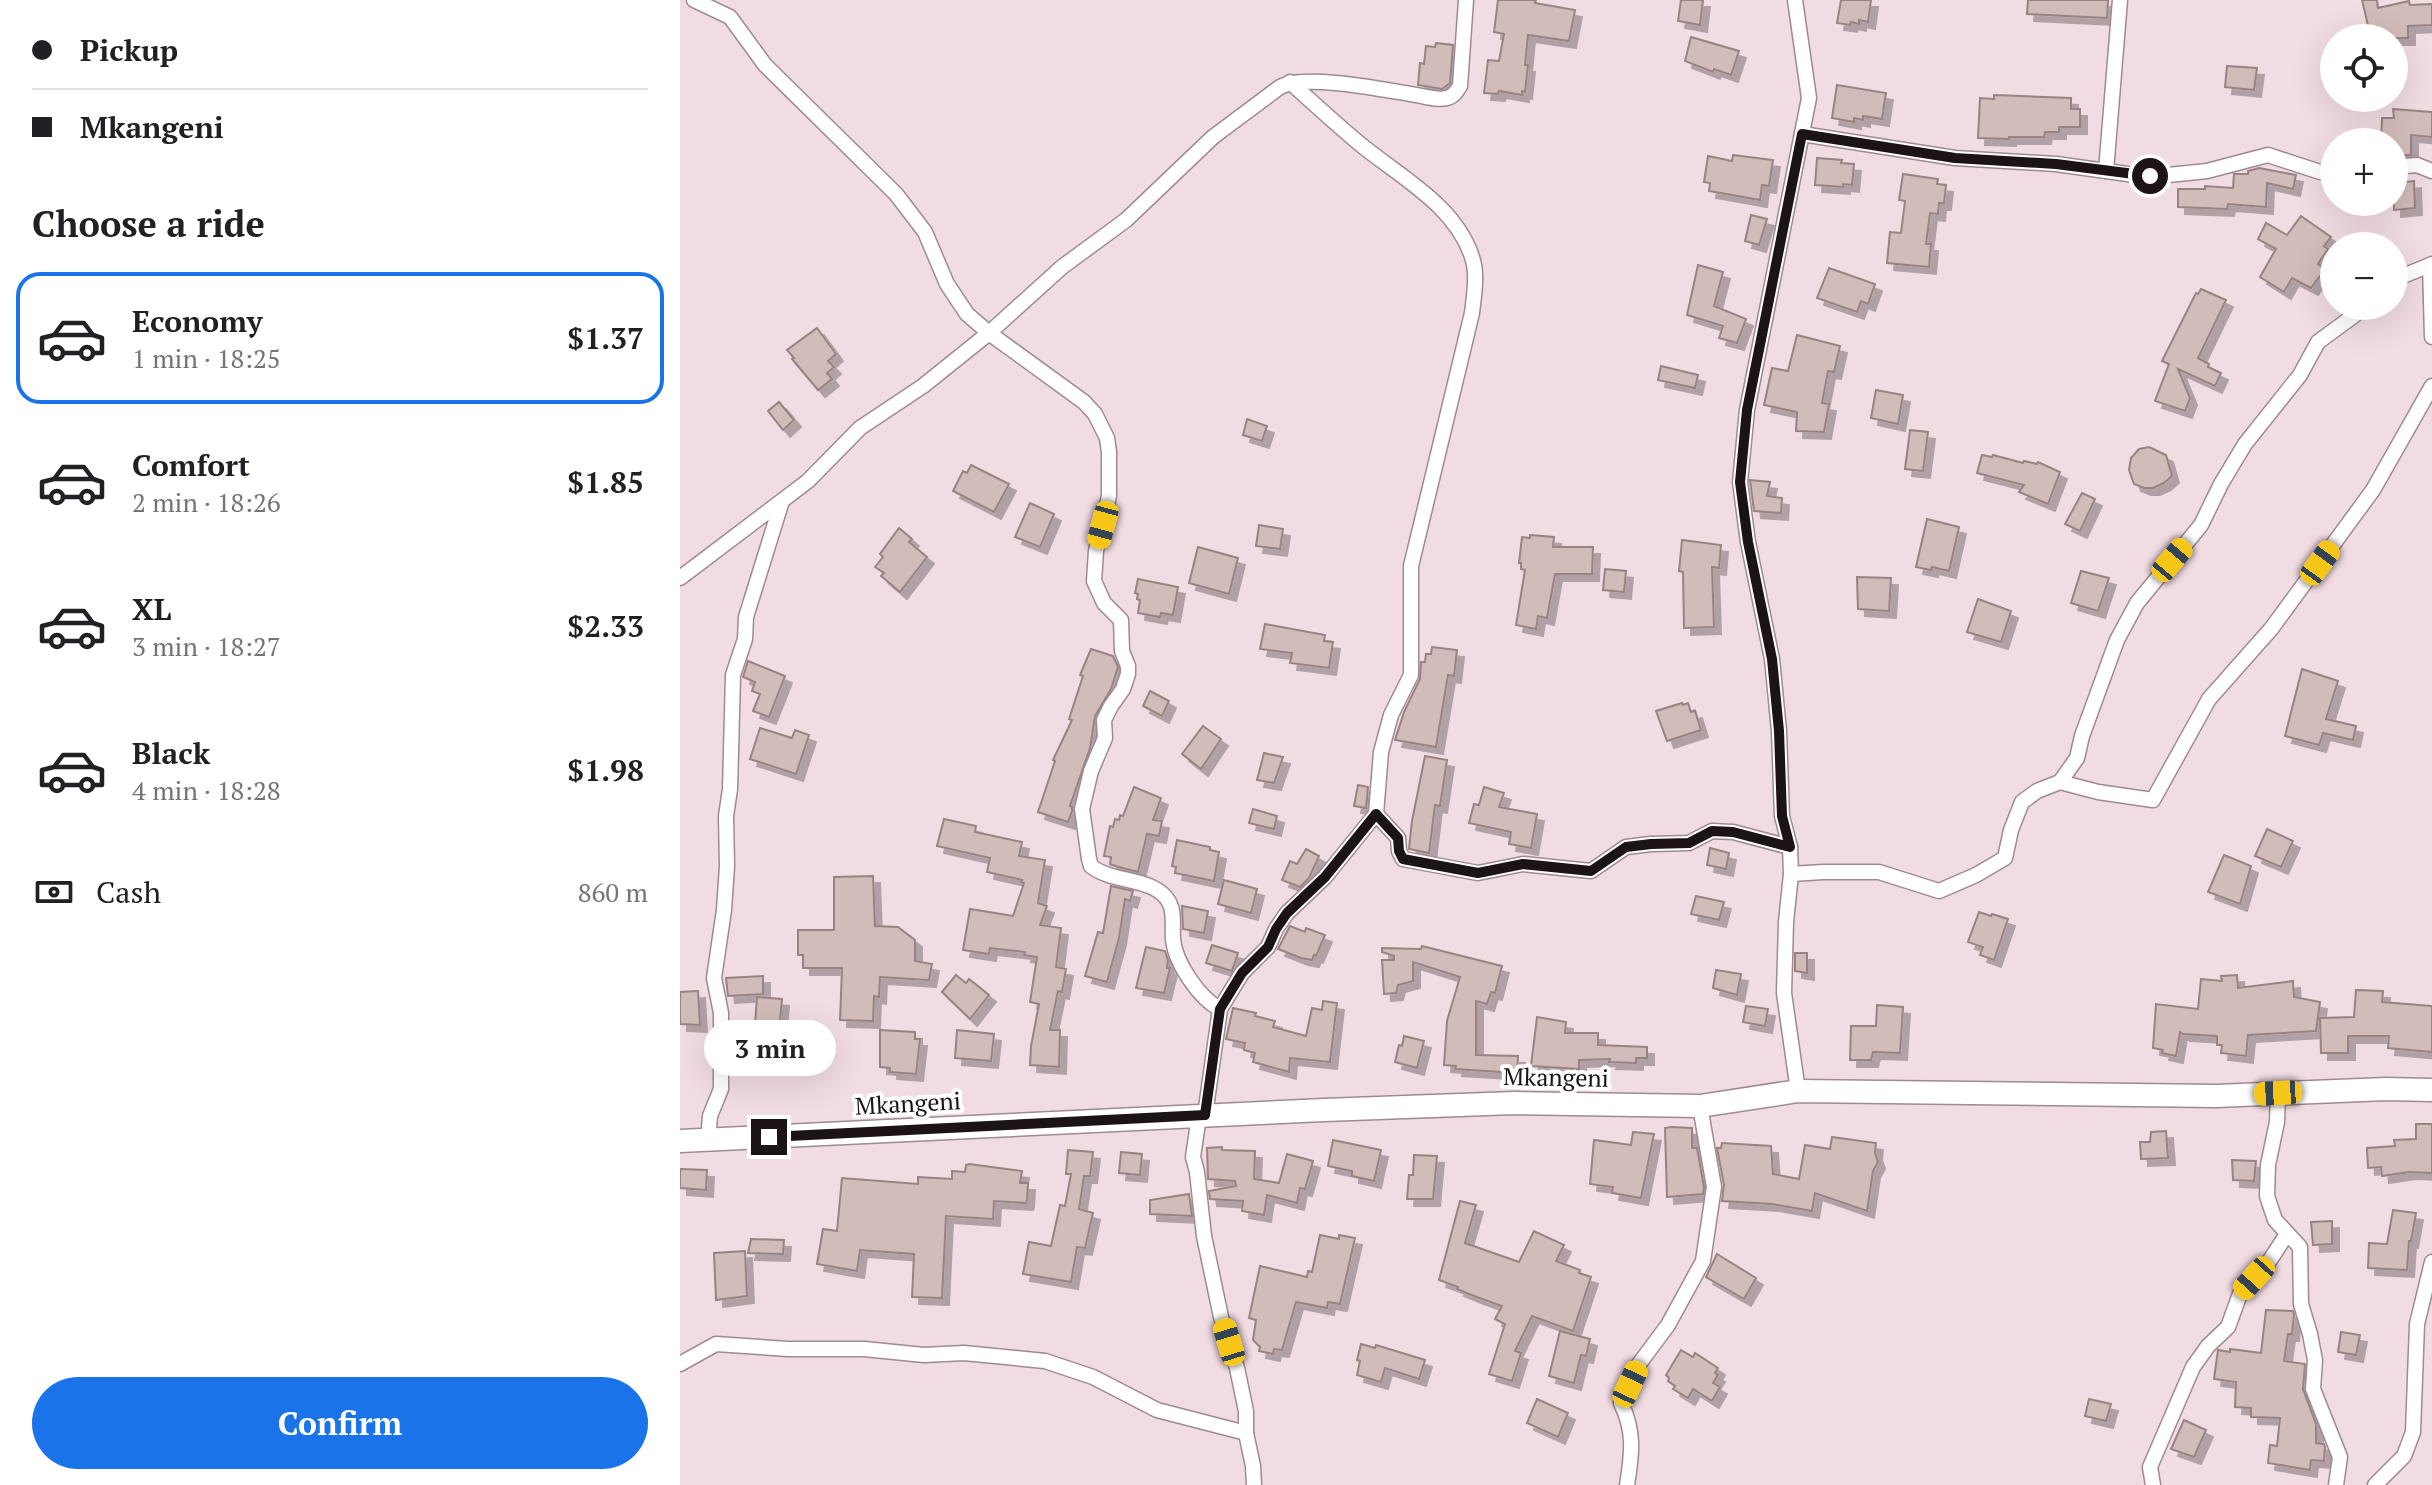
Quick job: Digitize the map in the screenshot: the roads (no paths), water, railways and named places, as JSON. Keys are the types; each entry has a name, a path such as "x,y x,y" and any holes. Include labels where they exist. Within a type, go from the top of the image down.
{"street":[{"path":"694,0 730,17 765,65 896,194 925,232 947,284 967,314 1084,402 1095,414 1107,438 1109,496 1096,551 1094,581 1104,603 1121,620 1122,651 1128,674 1123,689 1104,720 1105,738 1091,771 1082,809 1089,859 1091,866 1104,875 1146,883 1164,896 1170,903 1177,960 1209,1003 1220,1009"},
{"path":"680,578 808,481 860,428 923,386 989,333 1062,267 1126,220 1213,137 1290,82 1327,83 1440,99 1455,94 1460,86 1466,0"},
{"path":"1795,0 1809,98 1747,410 1740,482 1748,542 1772,659 1779,731 1782,816 1790,847 1791,874 1784,993 1798,1091"},
{"path":"2106,171 2120,0"},
{"path":"1254,1485 1246,1411 1204,1236 1193,1157 1220,1009 1242,973 1268,947 1287,913 1325,877 1376,814 1381,752 1391,715 1411,675 1411,566 1472,313 1475,284 1473,259 1459,230 1443,209 1359,144 1290,82"},
{"path":"1802,134 1955,158 2056,164 2149,177 2207,171 2268,155 2320,172"},
{"path":"2408,166 2417,165 2432,171"},
{"path":"2408,274 2431,264 2432,337"},
{"path":"1791,874 1879,872 1939,891 2005,858 2022,802 2037,791 2060,782 2077,758 2117,640 2137,603 2201,525 2245,444 2300,375 2318,342 2348,320"},
{"path":"2060,782 2098,792 2153,800 2209,699 2271,629 2373,490 2432,386"},
{"path":"708,1140 710,1116 721,1089 721,1013 714,978 725,895 733,675 745,639 746,617 782,501"},
{"path":"1376,814 1398,838 1403,859 1478,873 1523,864 1591,871 1626,847 1689,843 1712,831 1733,832 1790,847"},
{"name":"Mkangeni","path":"680,1141 1514,1103 1700,1106 1798,1091 2216,1096 2432,1090"},
{"path":"2278,1093 2267,1196 2275,1220 2300,1247 2301,1304 2315,1360 2313,1389 2340,1457 2336,1485"},
{"path":"1627,1485 1632,1450 1629,1420 1621,1403 1639,1364 1668,1325 1703,1261 1714,1187 1700,1106"},
{"path":"2153,1485 2150,1467 2193,1367 2208,1346 2228,1327 2240,1294 2268,1263 2287,1234"},
{"path":"2375,1485 2404,1456 2413,1432 2417,1324 2432,1262"},
{"path":"680,1364 716,1344 788,1349 864,1349 924,1355 964,1353 1045,1361 1093,1377 1157,1410 1246,1433"}]}
